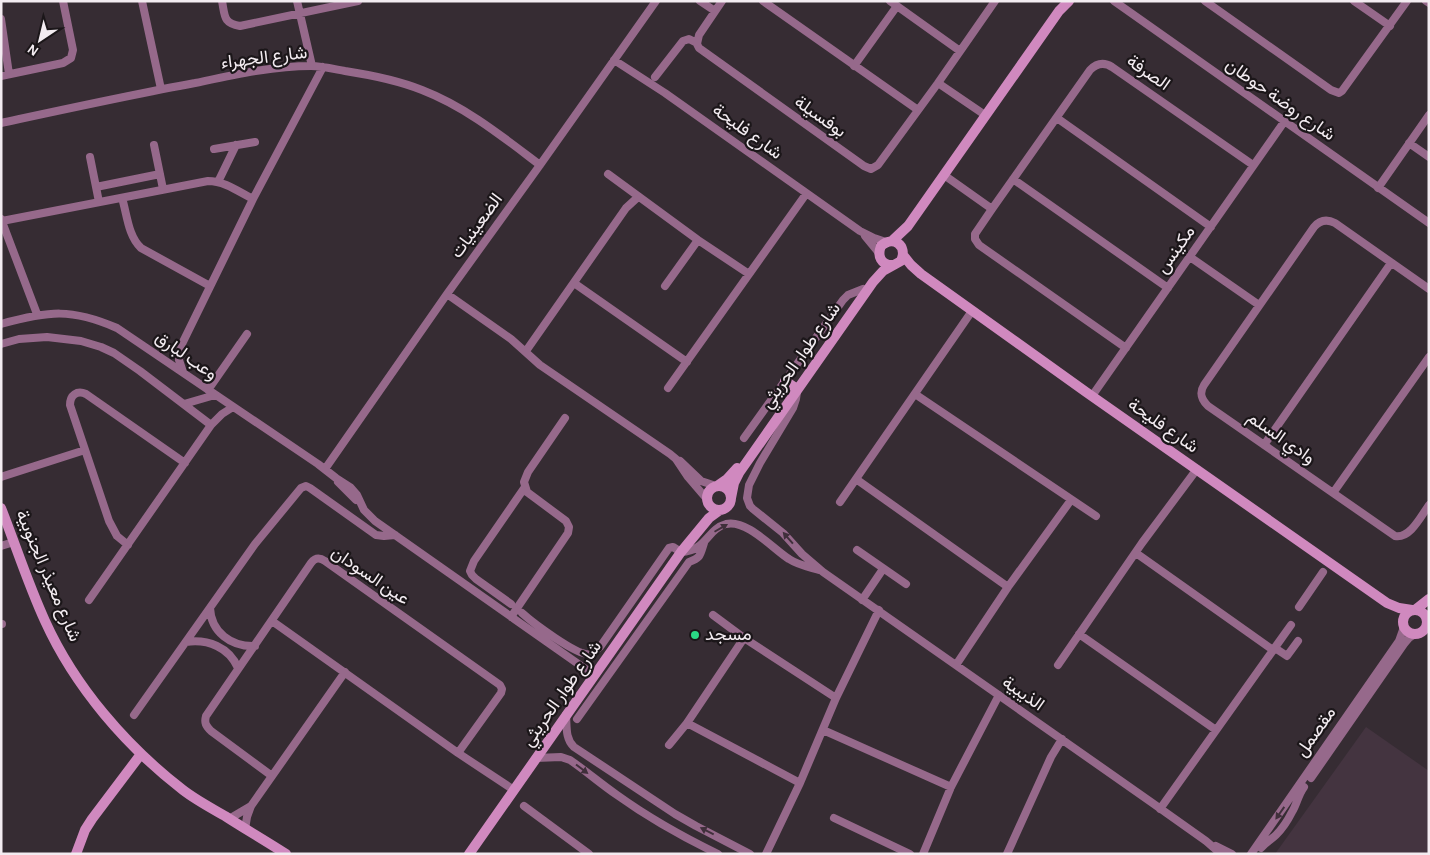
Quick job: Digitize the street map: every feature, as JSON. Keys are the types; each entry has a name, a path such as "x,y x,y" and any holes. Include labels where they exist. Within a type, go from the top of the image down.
{"street":[{"path":"1,19 5,75 63,63 71,58 73,50 63,1"},
{"path":"142,1 161,89"},
{"path":"222,1 226,19 231,24 240,26 358,1"},
{"path":"297,1 312,66"},
{"name":"الضعينيات","path":"325,469 656,1"},
{"path":"700,1 715,11"},
{"path":"655,77 683,41 689,39 697,42 698,35 722,1"},
{"path":"763,1 918,110"},
{"name":"بوفسيلة","path":"697,42 702,51 871,169 878,165 995,1"},
{"path":"908,226 901,260 894,265 884,263 879,255 881,246 889,242 908,226 1061,6 1069,1"},
{"name":"شارع روضة حوطان","path":"1114,1 1429,223"},
{"path":"1205,1 1331,90 1339,93 1407,1"},
{"path":"1354,1 1390,26"},
{"path":"854,66 894,4 960,50"},
{"name":"شارع فليحة","path":"614,60 665,93 860,231 874,238 889,242"},
{"name":"الصرفة","path":"1126,348 979,246 975,234 992,209 1090,70 1100,63 1107,64 1253,165"},
{"name":"شارع الجهراء","path":"1,123 261,70 312,66 396,81 422,89 470,115 540,165"},
{"path":"183,372 179,360 180,348 253,199 323,67"},
{"path":"938,83 985,115"},
{"path":"1378,188 1429,115"},
{"path":"1057,118 1211,227"},
{"name":"مكينس","path":"1092,396 1284,122"},
{"path":"214,149 256,142"},
{"path":"1409,143 1429,157"},
{"path":"154,145 163,189"},
{"path":"218,182 236,145"},
{"path":"90,157 99,202"},
{"path":"96,187 160,174"},
{"path":"608,174 698,240 749,274"},
{"path":"944,175 992,209"},
{"path":"1014,179 1168,288"},
{"path":"37,314 1,220 208,181 225,184 253,199"},
{"path":"668,388 806,194"},
{"path":"526,351 626,208 638,197"},
{"path":"122,198 133,239 137,245 210,286"},
{"name":"وادي السلم","path":"1429,289 1335,223 1321,221 1314,227 1201,390 1203,402 1208,406 1391,534 1399,537 1407,534 1429,505"},
{"name":"شارع فليحة","path":"860,231 879,255"},
{"path":"665,286 698,240"},
{"path":"889,242 898,244 903,252"},
{"name":"شارع فليحة","path":"903,252 911,265 921,274 972,311 1387,603 1424,615"},
{"name":"شارع طوار الحريثي","path":"716,486 735,471 792,386 863,289 874,271 879,255"},
{"path":"1190,257 1259,305"},
{"path":"1264,445 1391,262"},
{"name":"شارع فليحة","path":"894,265 921,274"},
{"name":"شارع طوار الحريثي","path":"731,498 734,483 739,473 792,386 873,282 883,271 894,265"},
{"path":"574,283 687,362"},
{"path":"447,294 511,339 540,365 685,464 701,481 727,489 731,498 727,508 716,510 710,507 676,459"},
{"path":"840,502 972,311"},
{"name":"وعب لبارق","path":"1,324 37,314 70,313 103,321 117,328 325,469 336,478 371,518 594,676"},
{"path":"184,404 212,392 247,334"},
{"path":"1,344 19,339 47,338 70,339 95,344 114,353 211,425"},
{"path":"162,358 180,348"},
{"path":"1333,493 1429,357"},
{"path":"744,438 792,386"},
{"name":"الذيبية","path":"792,386 796,399 793,408 749,485 747,493 748,502 753,509 783,533 802,554 823,572 1000,695 1206,841 1221,854"},
{"path":"128,545 117,536 111,527 70,405 72,395 76,392 86,394 185,463"},
{"path":"915,394 1096,516"},
{"path":"89,600 211,425 232,407"},
{"path":"511,617 568,533 569,526 566,520 531,496 527,492 524,482 528,472 565,418"},
{"path":"1,477 85,450"},
{"path":"1058,665 1196,469"},
{"path":"856,479 1008,587"},
{"path":"134,715 255,544 301,488 306,486 310,488 376,534 384,536 395,535"},
{"path":"706,500 710,489 716,486"},
{"path":"511,604 476,579 470,571 474,561 525,487"},
{"name":"شارع طوار الحريثي","path":"681,552 702,518 706,500"},
{"path":"956,665 1008,587 1071,500"},
{"name":"شارع معيذر الجنوبية","path":"1,508 46,623 61,652 97,706 141,754 185,791 286,854"},
{"name":"شارع طوار الحريثي","path":"469,854 681,552 709,518 720,510"},
{"name":"الذيبية","path":"654,569 669,548 673,547 681,552 690,551 704,544 720,527 728,524 737,524 748,528 795,562 823,572"},
{"path":"1,546 14,542"},
{"path":"577,719 689,562 698,558 704,544"},
{"path":"857,550 906,584"},
{"path":"1136,553 1274,649 1287,656 1298,641"},
{"path":"795,562 799,560 802,554"},
{"name":"عين السودان","path":"272,776 206,727 206,716 313,560 317,558 325,561 500,685 501,693 458,753"},
{"path":"862,600 883,568"},
{"path":"522,613 551,635 578,651 591,654 600,647 654,569 664,576"},
{"path":"1299,607 1323,572"},
{"path":"638,593 648,599"},
{"path":"1417,634 1424,631 1424,615 1429,599"},
{"name":"شارع فليحة","path":"1387,603 1404,625"},
{"path":"210,608 211,618 216,628 226,639 240,645 254,646"},
{"path":"766,854 878,610"},
{"path":"713,615 744,638 836,698"},
{"path":"1424,615 1404,617 1404,625 1409,632 1429,636"},
{"path":"272,621 458,753 514,790"},
{"path":"1160,809 1291,625"},
{"name":"مقصمل","path":"1251,854 1399,641 1404,625"},
{"path":"1079,634 1216,730"},
{"name":"مقصمل","path":"1258,854 1266,842 1278,832 1293,810 1303,789 1404,644 1409,638 1417,634"},
{"path":"669,745 687,722 744,638"},
{"path":"220,648 226,639"},
{"path":"186,642 204,642 220,648 229,654 238,668"},
{"path":"246,829 247,817 251,806 345,672"},
{"path":"922,854 951,787 1000,695"},
{"path":"566,715 568,737 574,746 668,809 750,854"},
{"path":"687,722 800,783"},
{"path":"823,730 951,787"},
{"path":"1007,854 1051,757 1062,739"},
{"path":"76,854 92,819 141,754"},
{"path":"536,758 562,758 570,760 650,817 717,854"},
{"path":"229,819 251,806"},
{"path":"524,806 589,854"},
{"path":"834,818 910,854"},
{"name":"الذيبية","path":"1206,841 1232,854"}],"shaded area":[{"path":"1366,727 1429,771 1429,854 1275,854"}],"place":[{"name":"مسجد","path":"695,635"}]}
